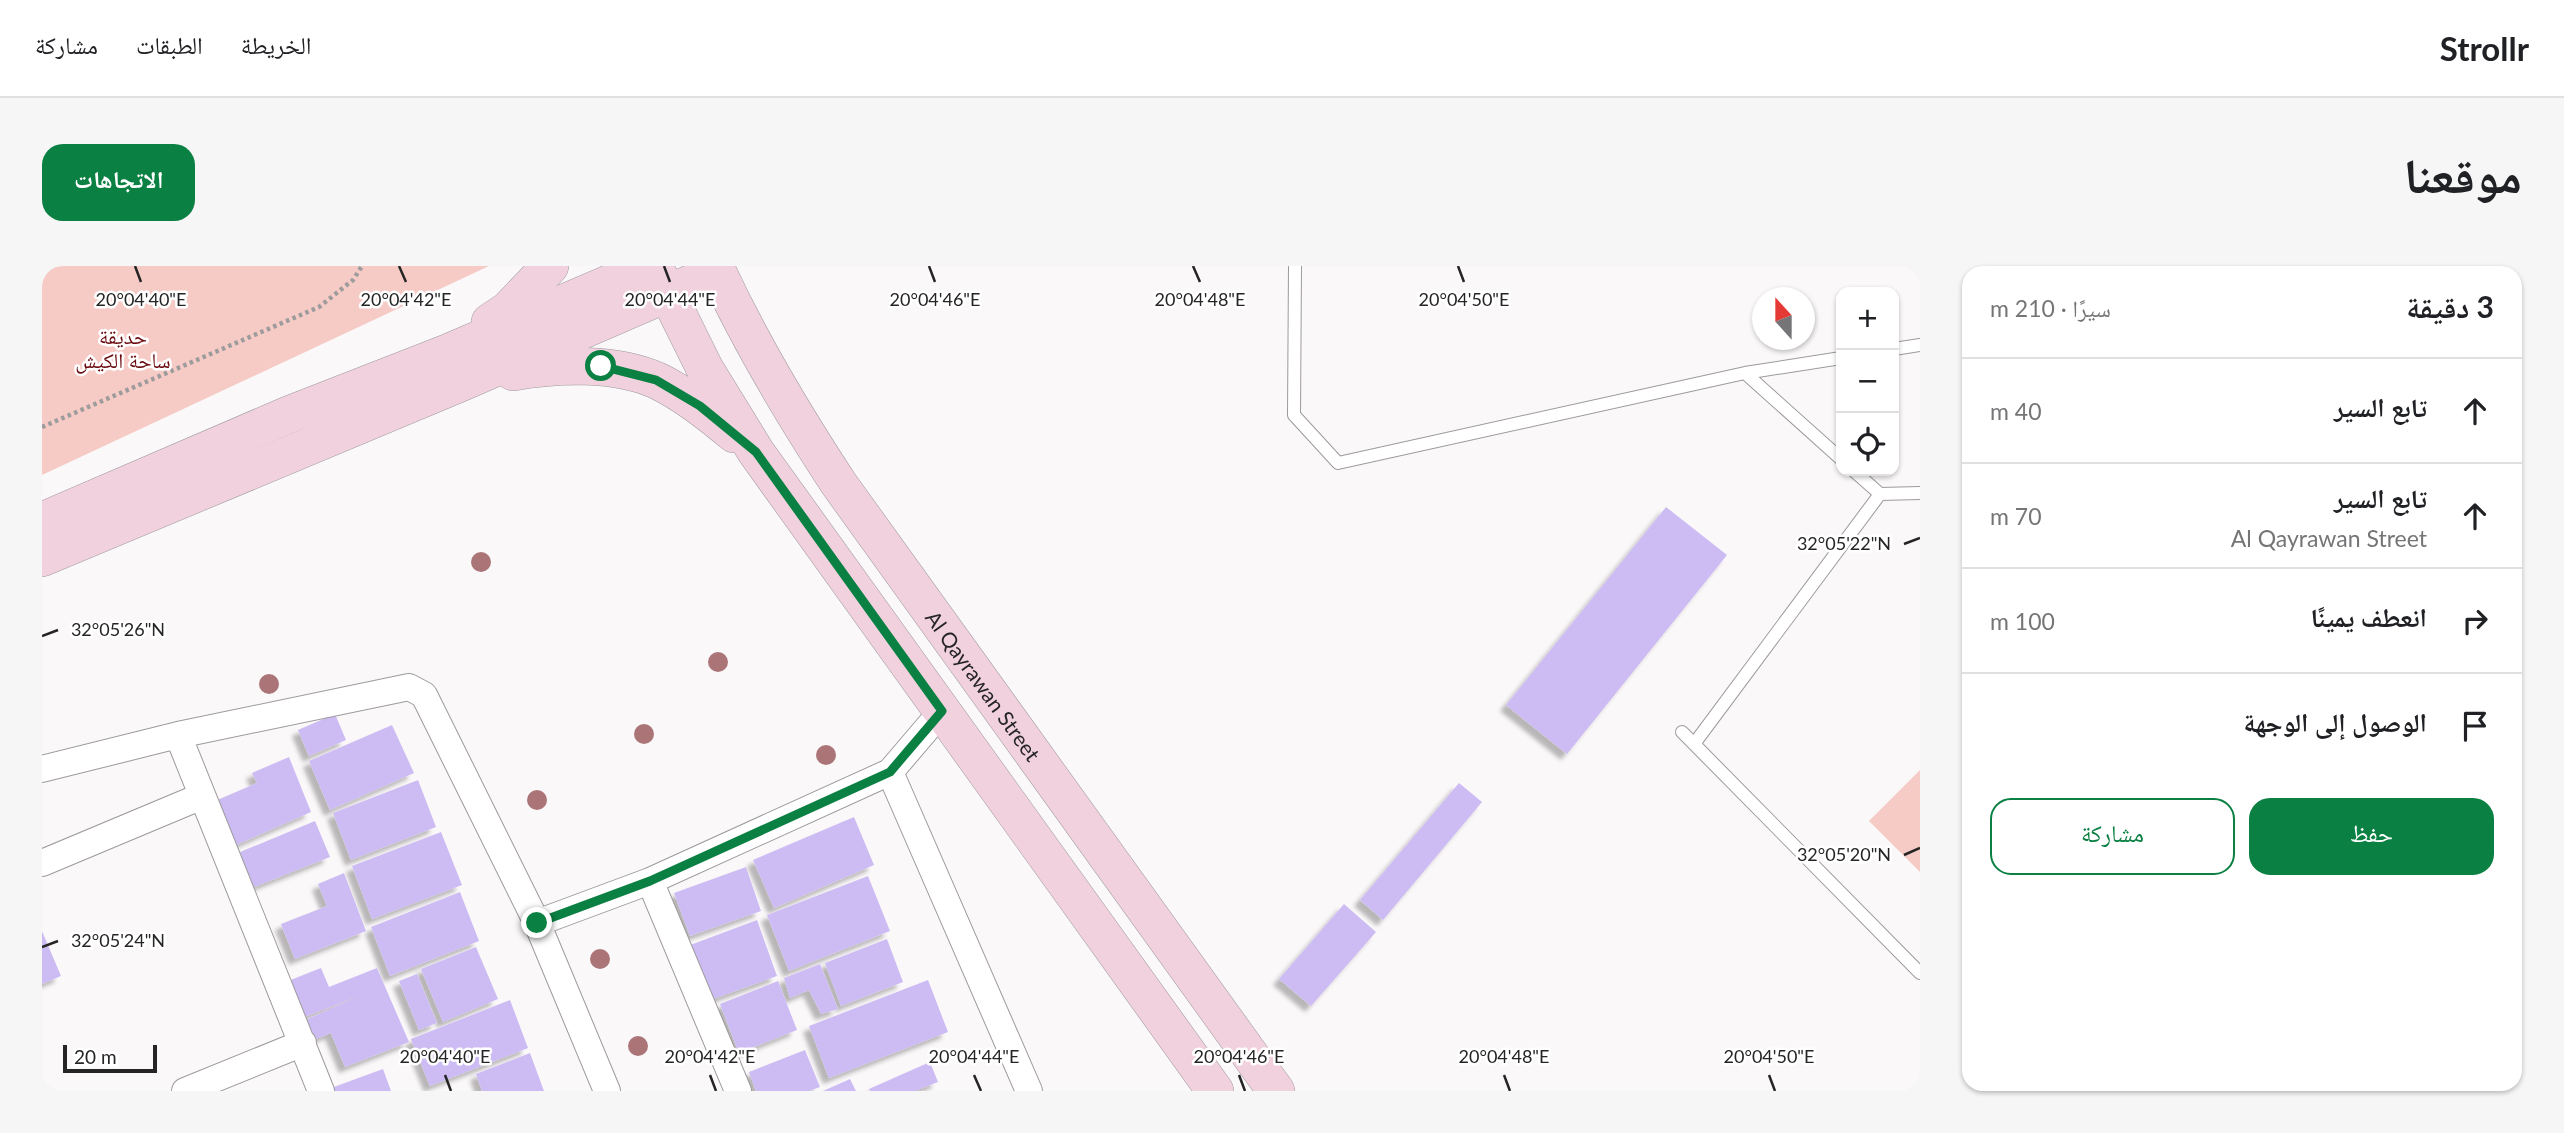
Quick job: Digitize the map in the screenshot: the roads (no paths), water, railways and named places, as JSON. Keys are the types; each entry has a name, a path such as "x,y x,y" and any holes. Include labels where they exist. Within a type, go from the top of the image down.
{"main road":[{"path":"455,367 550,266"},
{"path":"42,558 657,275 716,269"},
{"name":"Al Qayrawan Street","path":"716,269 779,387 839,484 1276,1091"},
{"path":"657,275 705,369 756,452 1215,1091"},
{"path":"42,521 288,415 455,367 601,366 656,380 700,406 756,452"}],"street":[{"path":"42,769 178,734 409,687 424,695 537,923 607,1091"},
{"path":"537,923 650,881 890,772 942,711"},
{"path":"178,734 321,1091"},
{"path":"890,772 1029,1091"},
{"path":"42,863 202,796"},
{"path":"650,881 738,1091"},
{"path":"185,1091 303,1043"}],"lane":[{"path":"1295,266 1294,415 1338,463 1745,373 1836,359"},
{"path":"1899,348 1920,345"},
{"path":"1745,373 1836,455"},
{"path":"1860,476 1880,494 1920,493"},
{"path":"1694,744 1880,494"},
{"path":"1682,732 1920,973"}],"park label":[{"name":"حديقة ساحة الكيش","path":"123,347"}]}
